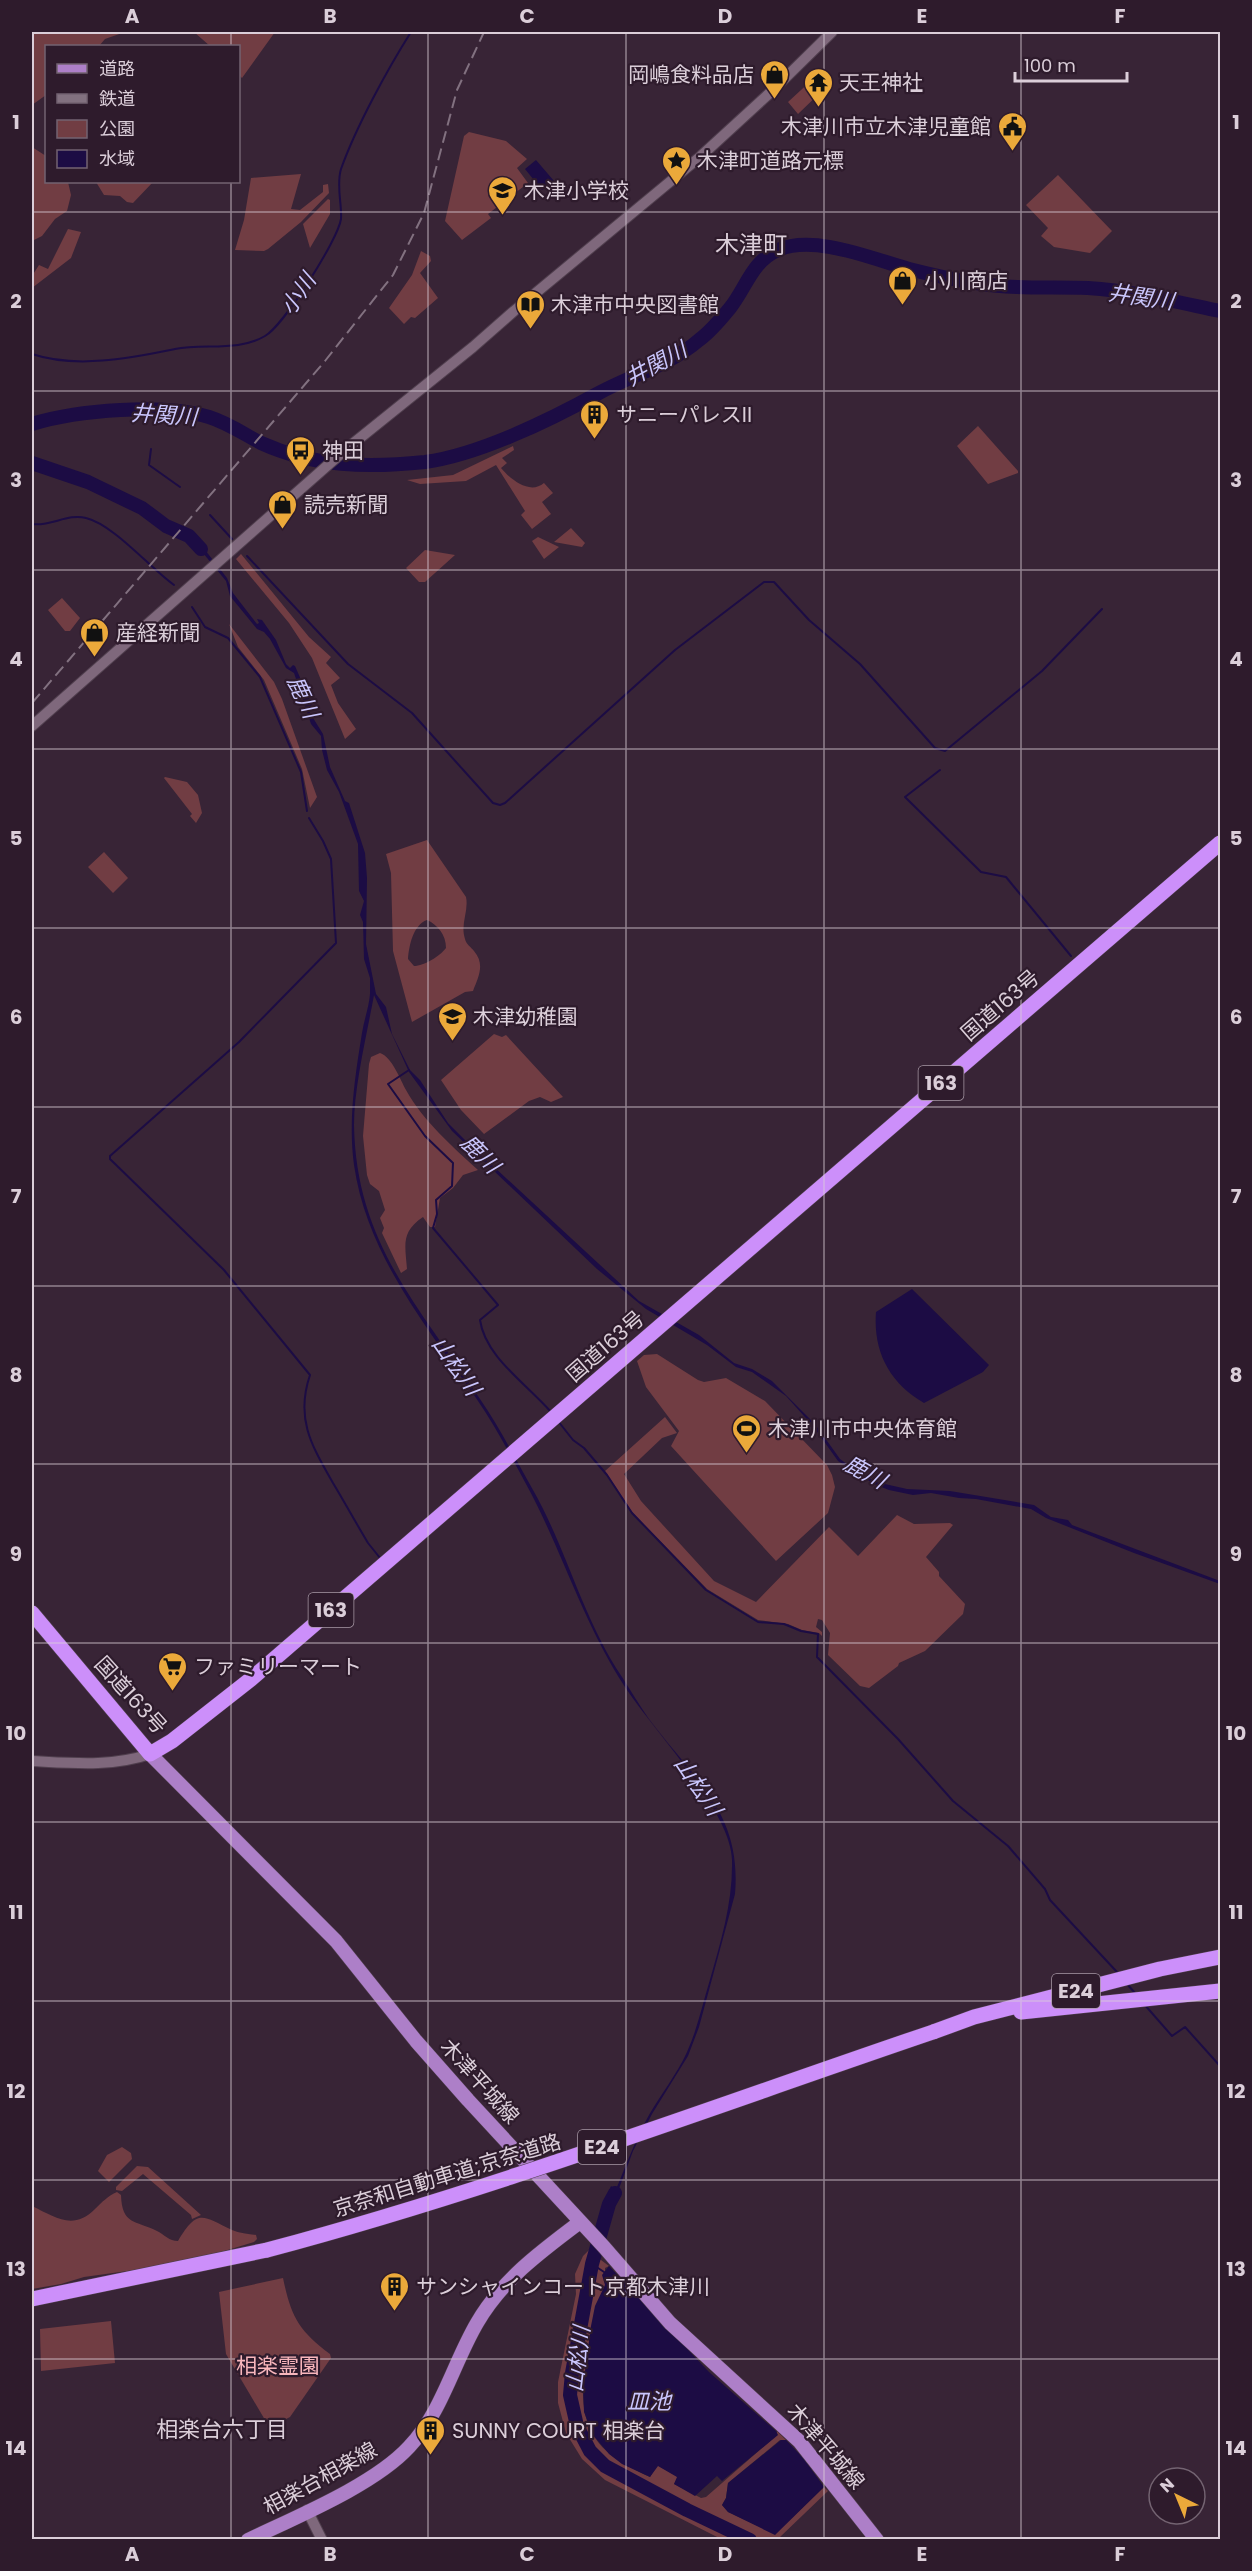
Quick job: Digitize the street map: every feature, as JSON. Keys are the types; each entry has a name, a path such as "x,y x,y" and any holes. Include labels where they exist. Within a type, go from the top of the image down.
{"highway":[{"name":"国道163号","path":"32,1613 150,1754 172,1741 251,1679 1221,843"},
{"name":"E24","path":"933,2032 974,2017 1160,1969 1221,1957"},
{"name":"E24","path":"933,2032 1007,2014 1221,1991"},
{"name":"京奈和自動車道;京奈道路","path":"32,2299 267,2250 340,2230 564,2161 933,2032"}],"main road":[{"name":"木津平城線","path":"150,1754 336,1941 416,2041 686,2339 799,2441 877,2540"},
{"name":"相楽台相楽線","path":"248,2540 370,2478 408,2449 432,2416 468,2340 488,2305 518,2271 579,2222"}],"street":[{"path":"32,726 342,453 473,347 514,310 701,156 832,32"},
{"path":"32,1761 95,1763 124,1761 150,1754"},
{"path":"307,2511 322,2540"}],"green space":[{"path":"32,32 125,32 105,39 100,45 45,45 45,96 32,105"},
{"path":"194,32 275,32 242,78 240,76 240,45 209,45"},
{"path":"814,78 824,89 798,114 788,102"},
{"path":"469,132 506,141 527,159 517,168 528,183 488,214 491,218 462,240 445,221 464,136"},
{"path":"32,147 45,155 45,183 68,183 71,195 67,211 55,219 42,236 32,241"},
{"path":"301,174 291,209 300,210 323,192 323,185 328,184 329,193 301,222 268,249 264,251 235,250 244,220 251,178"},
{"path":"1058,175 1112,231 1090,253 1054,247 1041,236 1048,228 1026,205"},
{"path":"97,183 152,183 133,203 127,202 120,196 104,195"},
{"path":"328,199 330,200 330,214 310,248 303,224"},
{"path":"68,229 81,232 71,258 32,288 32,276 39,265 48,269"},
{"path":"421,251 430,256 431,261 420,273 438,298 415,318 411,317 404,324 389,308 412,275"},
{"path":"978,426 1018,473 988,484 957,446"},
{"path":"513,446 514,450 502,458 507,463 501,468 510,477 527,487 544,483 553,493 542,502 551,514 532,529 521,515 525,511 496,465 466,481 420,484 407,480 453,475"},
{"path":"571,528 585,543 582,547 554,542"},
{"path":"538,537 559,547 544,559 532,541"},
{"path":"425,550 455,555 425,582 419,582 406,568"},
{"path":"241,554 309,637 331,657 326,663 340,678 331,685 338,703 356,729 345,739 312,658 289,623 236,559"},
{"path":"62,598 80,618 70,631 65,631 48,610"},
{"path":"229,624 274,682 282,699 317,797 310,808 302,769 264,680 238,647"},
{"path":"165,777 187,782 198,795 202,813 196,823 190,816 192,814"},
{"path":"427,840 466,897 464,933 466,942 474,951 480,965 473,991 465,992 412,1022 393,951 391,873 386,854","holes":["427,920 443,935 446,948 431,960 414,966 408,959 413,936 418,926"]},
{"path":"104,852 128,878 113,893 88,867"},
{"path":"494,1034 502,1037 506,1035 563,1097 551,1102 540,1097 529,1101 484,1134 461,1110 441,1080"},
{"path":"380,1053 392,1064 413,1102 430,1123 478,1170 463,1175 453,1188 440,1198 435,1227 430,1227 423,1217 411,1228 405,1246 407,1269 401,1273 382,1233 384,1228 380,1218 385,1210 379,1191 370,1184 367,1175 363,1136 369,1064 371,1057"},
{"name":"木津川市中央体育館","path":"657,1354 698,1380 704,1382 726,1378 765,1401 827,1465 835,1487 828,1513 776,1561 671,1446 679,1431 646,1387 637,1361 644,1355"},
{"path":"665,1417 677,1433 662,1438 624,1474 641,1501 714,1581 756,1602 829,1527 858,1556 897,1515 914,1524 950,1523 953,1525 926,1557 939,1572 939,1576 965,1604 963,1614 925,1651 899,1663 869,1688 860,1686 828,1655 830,1633 822,1620 818,1619 816,1627 822,1632 822,1636 819,1633 802,1630 788,1624 758,1620 707,1589 632,1512 605,1471"},
{"path":"122,2147 131,2153 132,2159 109,2182 98,2171 107,2155"},
{"path":"137,2166 148,2167 201,2215 192,2219 191,2215 143,2174 122,2191 116,2190 116,2187"},
{"path":"117,2192 121,2195 127,2217 172,2240 178,2241 191,2223 201,2218 214,2221 235,2231 256,2235 257,2239 254,2242 185,2263 84,2277 32,2289 32,2206 56,2218 71,2221 87,2216 105,2199"},
{"path":"590,2249 567,2387 569,2410 574,2429 582,2445 594,2459 623,2481 739,2539 721,2539 605,2480 582,2459 566,2433 558,2403 558,2382 576,2294 575,2274 583,2256"},
{"path":"597,2257 609,2266 605,2268 605,2285 583,2395 588,2425 594,2437 612,2456 623,2463 650,2477 657,2465 678,2477 674,2484 701,2498 706,2497 777,2435 777,2431 786,2440 780,2440 728,2483 726,2498 722,2505 728,2512 775,2534 824,2487 828,2491 780,2537 788,2539 760,2539 678,2501 614,2467 599,2455 588,2441 577,2415 575,2388"},
{"name":"相楽霊園","path":"283,2278 289,2303 298,2321 310,2337 330,2354 331,2358 290,2417 272,2426 268,2425 226,2354 219,2292"},
{"path":"111,2321 115,2363 41,2371 40,2329"}],"water":[{"path":"536,160 554,181 542,190 525,169"},
{"path":"189,536 198,541 227,578 233,593 257,624 259,623 257,619 262,620 276,640 286,664 290,668 295,666 312,705 309,707 310,713 323,734 330,767 345,801 349,803 365,853 366,944 376,994 386,1007 392,1034 410,1070 420,1080 448,1123 639,1301 699,1335 734,1363 752,1369 772,1381 815,1424 840,1459 859,1473 876,1482 907,1489 950,1491 1034,1505 1051,1517 1068,1520 1072,1525 1220,1581 1220,1584 1134,1553 1046,1518 1031,1509 976,1499 931,1493 913,1495 889,1490 874,1484 838,1461 813,1426 786,1396 752,1372 736,1367 707,1345 646,1309 597,1269 452,1131 409,1072 374,995 358,1077 354,1125 357,1167 366,1205 379,1239 414,1303 487,1410 514,1456 556,1536 608,1655 649,1719 711,1798 731,1840 735,1865 735,1894 699,2027 688,2056 652,2114 633,2151 611,2210 603,2208 611,2186 615,2189 617,2187 644,2124 683,2060 697,2027 718,1952 731,1891 732,1860 728,1840 719,1818 689,1771 638,1705 610,1663 539,1509 496,1429 401,1288 372,1229 361,1198 352,1148 353,1099 370,994 370,978 364,959 363,922 360,915 364,901 359,891 358,844 339,792 327,770 321,736 311,724 294,673 286,668 270,639 264,632 257,629 230,596 226,581"},
{"path":"912,1289 989,1365 983,1372 924,1403 901,1386 893,1376 886,1365 877,1340 876,1312"},
{"name":"皿池","path":"609,2266 709,2372 778,2435 722,2481 717,2476 695,2496 674,2484 677,2477 658,2466 650,2477 622,2464 609,2454 593,2435 584,2412 583,2386 591,2326 595,2306 605,2285 602,2275"},
{"path":"781,2440 786,2440 804,2459 824,2487 775,2535 728,2512 722,2505 726,2498 728,2483"}],"waterway":[{"name":"小川","path":"32,354 67,361 104,360 186,347 232,346 255,341 265,336 284,316 309,282 338,230 341,219 339,181 341,169 373,99 411,32"},
{"name":"井関川","path":"32,424 96,412 169,410 209,417 281,451 321,461 383,465 446,458 513,435 675,357 703,337 719,321 762,261 778,250 792,246 826,246 909,269 976,283 1017,287 1105,289 1220,311"},
{"path":"151,449 149,465 180,487"},
{"name":"鹿川","path":"32,463 88,482 142,508 166,526 189,536 201,549"},
{"path":"210,515 232,539"},
{"path":"32,524 46,524 72,517 97,522 120,538 174,585"},
{"path":"247,556 348,664 412,713 493,803 500,805 505,803 675,650 764,582 774,582 809,620 860,664 935,748 945,751 1042,671 1102,609"},
{"path":"192,607 205,627 228,638 260,677 301,772 307,811"},
{"path":"940,770 905,797 981,872 1006,877 1071,956"},
{"path":"309,818 331,859 336,943 239,1042 110,1156 110,1159 224,1270 310,1375 304,1405 308,1432 325,1470 368,1543 380,1558"},
{"path":"409,1070 388,1084 425,1136 453,1163 452,1186 436,1200 437,1214 433,1228 498,1305 480,1320 490,1346 509,1370 551,1412"},
{"path":"558,1421 607,1475 632,1513 706,1590 758,1622 784,1624 801,1631 818,1634 817,1657 898,1739 953,1801 1008,1846 1045,1889 1050,1900 1117,1972"},
{"path":"1127,1984 1135,1993"},
{"path":"1144,2004 1172,2036 1185,2027 1220,2066"},
{"name":"山松川","path":"615,2193 609,2204 592,2264 572,2373 570,2395 577,2426 590,2451 605,2466 687,2510 750,2540"},
{"path":"592,2264 604,2272"}],"railway":[{"path":"32,703 325,361 393,275 424,213 457,90 484,32"}],"place":[{"name":"岡嶋食料品店","path":"775,100"},
{"name":"天王神社","path":"818,108"},
{"name":"木津川市立木津児童館","path":"1012,152"},
{"name":"木津町道路元標","path":"676,186"},
{"name":"木津小学校","path":"503,216"},
{"name":"小川商店","path":"903,306"},
{"name":"木津市中央図書館","path":"530,330"},
{"name":"サニーパレスII","path":"595,440"},
{"name":"神田","path":"301,476"},
{"name":"読売新聞","path":"283,530"},
{"name":"産経新聞","path":"95,658"},
{"name":"木津幼稚園","path":"452,1042"},
{"name":"木津川市中央体育館","path":"747,1454"},
{"name":"ファミリーマート","path":"173,1692"},
{"name":"サンシャインコート京都木津川","path":"395,2312"},
{"name":"SUNNY COURT 相楽台","path":"431,2456"}],"district":[{"name":"木津町","path":"751,244"},
{"name":"相楽台六丁目","path":"222,2429"}]}
